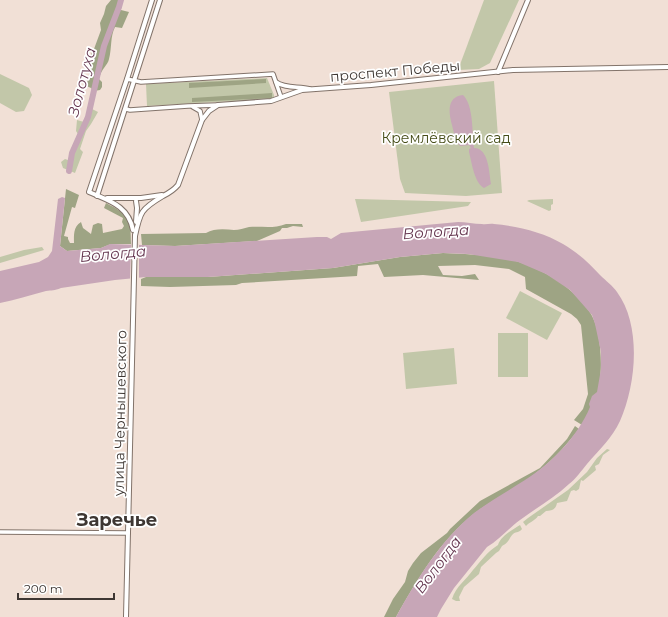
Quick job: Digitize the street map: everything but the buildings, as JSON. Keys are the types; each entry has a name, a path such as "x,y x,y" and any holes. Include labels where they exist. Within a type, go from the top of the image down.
{"main road":[{"path":"112,199 89,190 118,107 152,0"},
{"path":"98,194 160,0"},
{"path":"498,72 528,0"},
{"name":"проспект Победы","path":"218,105 267,102 297,91 311,89 371,85 498,72 668,67"},
{"path":"135,236 142,211 173,190 181,180 196,133 202,120 209,111 218,105"},
{"path":"118,107 126,109"},
{"path":"98,194 118,205 125,211 130,218 134,230"},
{"path":"106,199 141,198 165,195"},
{"path":"131,198 136,201"},
{"path":"136,201 141,198"},
{"path":"135,244 136,201"},
{"path":"135,244 134,230 136,201"},
{"name":"улица Чернышевского","path":"126,617 135,244"}],"street":[{"path":"127,79 140,82 272,74 281,98"},
{"path":"275,81 284,86 311,89"},
{"name":"проспект Победы","path":"126,109 218,105"},
{"path":"190,106 199,110 202,120"},
{"path":"0,532 128,533"}],"green space":[{"path":"111,0 122,0 121,10 129,12 122,28 115,27 112,35 110,55 99,79 102,82 102,87 100,90 94,91 84,85 83,82 87,82 89,78 92,51 101,30 100,23 106,6"},
{"path":"484,0 519,0 490,63 479,69 458,70"},
{"path":"0,74 29,88 32,95 24,111 16,112 0,103"},
{"path":"267,78 274,95 271,99 147,106 146,84"},
{"path":"266,79 266,83 189,88 189,83"},
{"name":"Кремлёвский сад","path":"494,81 502,193 466,196 405,193 400,179 389,92"},
{"path":"272,93 272,98 192,102 192,98"},
{"path":"90,108 98,112 86,131 80,149 83,152 75,173 63,168 61,162 65,159 68,160 78,134 76,131 77,120 84,122 88,117"},
{"path":"66,189 79,195 75,208 72,207 64,236 68,237 70,243 74,243 75,229 81,222 83,228 91,234 93,225 98,223 102,224 103,233 122,229 124,226 122,222 123,218 104,208 106,203 120,211 127,218 130,228 131,244 111,244 101,248 67,251 60,246"},
{"path":"355,199 471,202 468,206 361,222"},
{"path":"553,199 551,210 549,211 527,201 529,200"},
{"path":"286,224 302,224 303,227 293,226 282,228 280,231 257,241 175,246 142,245 141,234 206,233 209,231 223,229 236,230 249,227 272,227"},
{"path":"42,247 44,250 0,263 0,257 24,250"},
{"path":"443,253 491,256 519,262 540,270 560,282 585,305 595,322 599,341 601,374 598,392 582,425 574,420 583,409 588,394 581,325 571,314 526,289 525,277 509,269 475,265 438,266 443,275 462,276 475,274 479,280 423,275 384,277 378,264 358,266 357,276 242,283 236,285 170,287 141,286 141,279 146,277 208,277 333,268 400,257"},
{"path":"520,291 562,313 547,340 506,318"},
{"path":"498,333 528,333 528,377 498,377"},
{"path":"454,348 457,384 406,389 403,353"},
{"path":"575,426 579,429 546,465 525,481 483,507 451,535 430,561 396,617 384,617 393,599 405,582 408,571 421,553 447,533 480,501 540,468 567,439"},
{"path":"607,449 610,450 603,455 599,464 595,466 596,470 583,481 581,480 579,489 576,491 571,491 567,501 557,503 556,507 538,516 526,526 523,522 568,490 587,472 597,458"},
{"path":"520,525 522,529 513,534 508,542 481,567 479,574 464,587 459,597 460,601 452,599 459,587 484,557 498,545 504,536"}],"water":[{"path":"463,95 468,103 471,114 474,148 483,152 489,168 491,184 484,188 478,181 474,172 469,152 469,149 471,148 469,145 460,146 458,144 451,120 451,102 458,96"},
{"name":"Вологда","path":"62,197 65,198 60,246 67,251 101,248 110,244 175,246 317,237 327,237 331,239 341,233 458,222 512,226 547,236 568,247 587,262 615,290 625,306 630,321 634,356 630,390 620,421 609,438 574,480 520,520 487,547 454,588 437,617 396,617 430,561 450,536 474,513 545,466 563,448 579,428 590,407 589,404 592,396 597,392 601,369 601,352 592,315 570,290 546,274 518,262 468,254 443,253 400,257 333,268 208,277 146,277 115,280 46,291 0,303 0,271 39,262 48,257 52,251 58,199"}],"pier":[{"path":"131,244 139,245 139,281 130,281"}],"waterway":[{"name":"Золотуха","path":"69,171 72,153 88,117 104,46 121,0"}],"district":[{"name":"Заречье","path":"117,520"}]}
